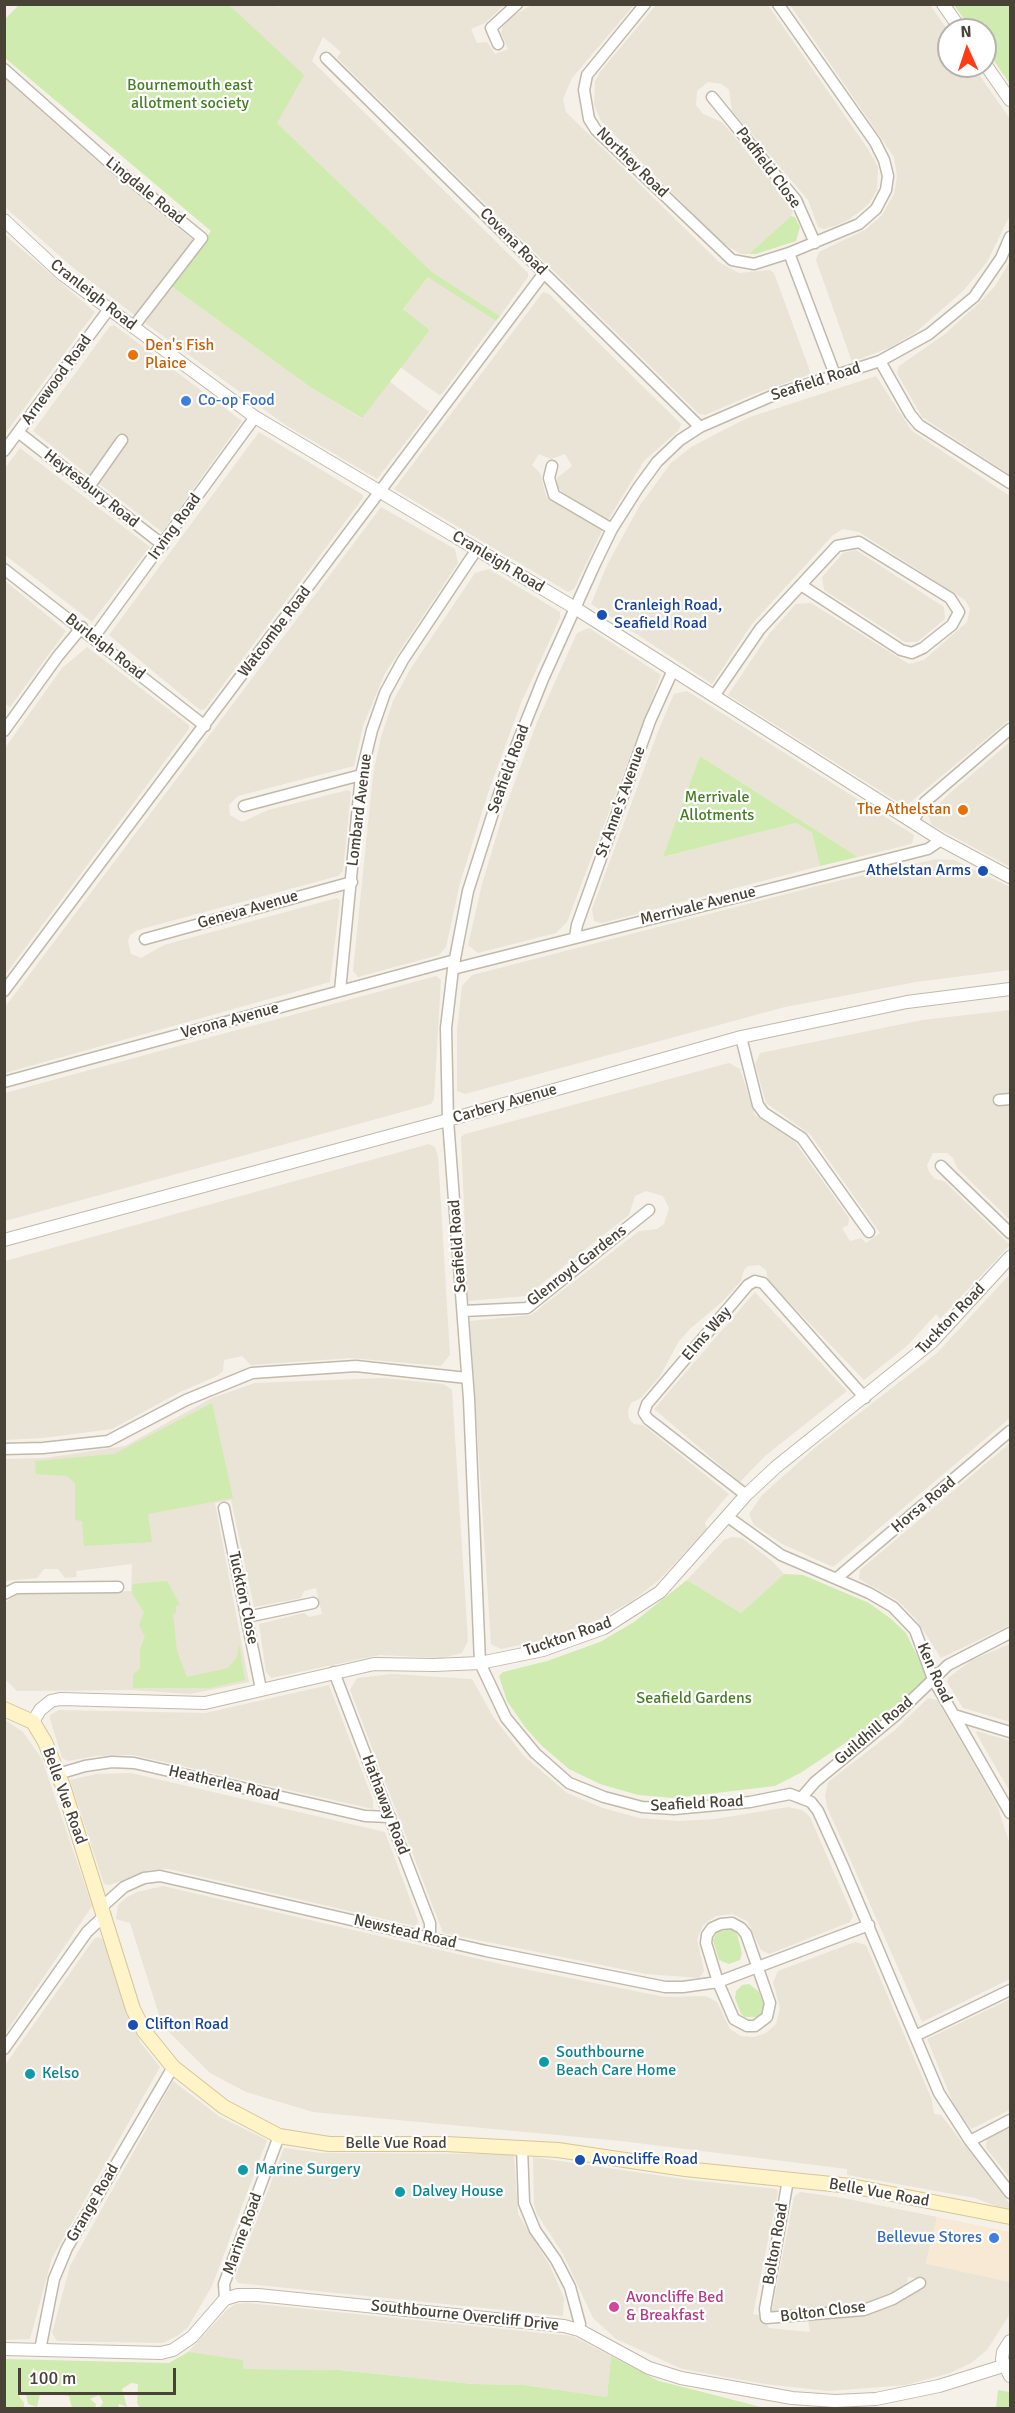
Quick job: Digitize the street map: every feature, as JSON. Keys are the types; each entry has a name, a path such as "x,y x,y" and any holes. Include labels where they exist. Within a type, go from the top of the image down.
{"main road":[{"path":"4,1709 33,1722"},
{"name":"Belle Vue Road","path":"33,1722 45,1742 58,1774 104,1911 133,2009 144,2031 173,2067 224,2107 279,2136 329,2144 522,2147 851,2186 1011,2217"}],"street":[{"path":"480,33 491,28 517,4"},
{"name":"Northey Road","path":"645,4 587,75 584,90 589,119 596,130 732,260 754,264 789,253 859,224 876,209 886,190 888,176 884,160 875,142 778,4"},
{"path":"943,4 953,18"},
{"path":"491,28 498,44"},
{"name":"Covena Road","path":"326,58 700,427"},
{"name":"Lingdale Road","path":"4,69 112,165 202,238 134,327"},
{"path":"995,78 1011,100"},
{"name":"Padfield Close","path":"712,97 796,200 815,243"},
{"name":"Cranleigh Road","path":"4,220 62,273 255,417 575,608 941,840 1011,877"},
{"name":"Seafield Road","path":"802,1797 790,1794 750,1802 674,1809 642,1807 604,1797 569,1783 535,1753 506,1718 480,1663 467,1378 448,1120 446,1028 454,964 468,891 507,769 575,608 612,529 657,462 680,440 700,427 774,395 880,361 929,334 974,297 1011,237"},
{"path":"789,253 835,375"},
{"name":"Watcombe Road","path":"4,991 544,273"},
{"name":"Arnewood Road","path":"4,451 109,309"},
{"path":"880,361 910,414 919,424 1011,483"},
{"name":"Irving Road","path":"94,637 255,417"},
{"name":"Heytesbury Road","path":"18,432 163,545"},
{"path":"89,487 122,440"},
{"path":"552,466 549,478 554,495 612,529"},
{"path":"714,696 760,629 837,546 859,542 950,598 959,612 952,625 923,648 912,653 901,650 801,585"},
{"name":"Lombard Avenue","path":"340,991 361,775 372,730 385,693 403,660 477,549"},
{"name":"Burleigh Road","path":"4,568 82,627 205,726"},
{"path":"4,731 9,717 82,627"},
{"name":"St Anne's Avenue","path":"575,937 577,925 650,721 673,670"},
{"path":"912,822 925,802 1011,729"},
{"path":"244,806 361,775"},
{"name":"Merrivale Avenue","path":"454,964 575,937 927,849 941,840"},
{"name":"Geneva Avenue","path":"145,939 352,882"},
{"name":"Verona Avenue","path":"4,1082 340,991 454,964"},
{"name":"Carbery Avenue","path":"4,1240 448,1120 741,1037 907,1002 1011,989"},
{"path":"741,1037 758,1104 764,1113 802,1138 869,1232"},
{"path":"941,1166 1011,1233"},
{"name":"Glenroyd Gardens","path":"463,1311 527,1308 649,1210"},
{"name":"Tuckton Road","path":"33,1722 40,1710 51,1701 60,1699 205,1703 374,1664 480,1663 543,1650 604,1628 633,1612 660,1592 746,1495 802,1445 865,1398 932,1342 1011,1257"},
{"name":"Elms Way","path":"746,1495 648,1419 644,1413 647,1404 748,1285 755,1281 764,1284 865,1398"},
{"path":"4,1449 44,1448 108,1441 186,1400 252,1373 356,1366 467,1378"},
{"name":"Horsa Road","path":"837,1578 1011,1431"},
{"name":"Tuckton Close","path":"224,1508 261,1689"},
{"name":"Ken Road","path":"728,1517 781,1555 837,1578 893,1607 915,1630 933,1679 1011,1813"},
{"path":"4,1593 16,1588 118,1587"},
{"path":"247,1617 313,1602"},
{"name":"Guildhill Road","path":"802,1797 814,1782 895,1716 933,1679 963,1655 1011,1634"},
{"name":"Hathaway Road","path":"334,1672 430,1923 430,1938"},
{"path":"954,1715 1011,1732"},
{"name":"Heatherlea Road","path":"58,1774 85,1766 112,1762 134,1764 365,1816 390,1817"},
{"path":"802,1797 811,1802 818,1811 869,1925 939,2093 970,2141 1011,2193"},
{"name":"Newstead Road","path":"104,1911 124,1887 144,1878 160,1876 430,1938 665,1987 718,1982 869,1925"},
{"path":"4,2049 104,1911"},
{"path":"732,1923 741,1928 746,1934 758,1967 770,2002 770,2012 763,2022 755,2026 747,2026 734,2019 718,1982 706,1943 707,1935 721,1924 732,1923"},
{"path":"915,2036 1011,1990"},
{"name":"Grange Road","path":"40,2350 54,2279 67,2248 173,2067"},
{"path":"970,2141 1011,2120"},
{"name":"Marine Road","path":"225,2298 224,2284 279,2136"},
{"path":"522,2147 524,2203 535,2230 556,2260 570,2287 580,2324 579,2330"},
{"name":"Bolton Road","path":"765,2309 788,2180"},
{"name":"Bolton Close","path":"765,2309 766,2318 864,2310 893,2299 920,2283"},
{"name":"Southbourne Overcliff Drive","path":"225,2298 238,2295 258,2295 546,2323 579,2330 649,2368 681,2378 792,2398 835,2401 884,2398 1007,2371"},
{"path":"4,2349 141,2354 173,2350 192,2337 225,2298"},
{"path":"1007,2371 1003,2352 1011,2341"}],"shaded area":[{"path":"286,4 504,5 485,23 471,29 477,43 487,42 495,54 508,49 501,33 503,26 514,15 532,5 634,5 572,78 563,99 566,112 719,262 739,273 770,270 774,273 811,374 754,394 705,415 699,414 337,58 341,52 323,37 312,61 528,273 528,277 500,316 432,272 277,123 233,9 229,5 277,5 278,7"},
{"path":"656,5 768,5 868,149 878,167 877,190 868,205 848,220 835,226 824,229 818,227 808,200 732,111 729,90 722,84 708,82 697,91 696,105 703,114 722,122 787,200 793,211 791,216 749,254 741,254 721,242 601,121 594,105 595,81 600,72"},
{"path":"790,5 930,5 939,18 937,18 937,78 981,78 1010,119 1010,215 987,262 964,290 916,332 891,347 852,362 816,260 819,252 865,230 882,215 894,194 897,176 894,157"},
{"path":"4,78 98,162 193,240 137,317 71,266 5,207"},
{"path":"4,235 95,312 5,434"},
{"path":"1010,261 1010,475 922,417 897,373 899,366 945,334 979,303 995,286"},
{"path":"429,276 496,321 439,395 400,367 430,330 403,309"},
{"path":"171,286 310,387 361,418 389,381 429,412 377,479 284,424 145,323"},
{"path":"543,292 549,294 681,424 679,430 644,461 608,520 556,486 557,478 572,466 565,454 551,459 539,454 532,465 540,473 546,496 603,529 574,589 568,592 394,489"},
{"path":"114,325 242,421 162,532 97,482 128,440 118,433 92,478 33,431 110,326"},
{"path":"876,376 912,431 1010,496 1010,719 907,805 901,804 728,695 769,634 796,604 811,603 909,664 924,660 967,622 970,609 965,600 859,532 843,529 833,535 752,624 712,684 591,604 607,565 640,505 671,463 691,447 747,418"},
{"path":"259,432 363,495 363,498 205,709 200,710 109,635"},
{"path":"20,448 150,547 92,622 5,555 5,468"},
{"path":"381,507 455,549 458,563 385,673 363,726 354,766 238,796 229,805 230,815 242,822 268,810 348,790 351,792 343,871 338,876 138,930 130,935 128,941 131,954 141,958 164,945 337,898 340,901 330,982 5,1073 5,1007"},
{"path":"856,550 944,607 945,619 917,642 905,642 824,590 822,577 843,553"},
{"path":"489,569 560,612 560,618 521,703 488,793 460,883 446,947 439,955 358,977 353,971 373,774 381,737 393,701 411,668 475,573"},
{"path":"4,580 66,631 10,707 4,703"},
{"path":"589,628 661,675 567,922 556,933 478,953 468,945 482,884 504,811 537,722 577,633"},
{"path":"87,647 189,725 189,729 5,975 5,748 62,668"},
{"path":"687,691 914,835 912,844 858,857 700,756 664,857 796,823 812,833 820,866 602,923 594,921 592,909 659,729 674,694"},
{"path":"1010,742 1010,867 932,825 928,815 950,793"},
{"path":"936,859 954,860 1010,887 1010,970 916,982 785,1007 465,1094 457,1091 457,1031 462,986 472,975 829,883"},
{"path":"436,976 441,980 434,1099 431,1104 5,1221 5,1093"},
{"path":"1010,1010 1010,1220 957,1168 953,1158 947,1153 933,1153 927,1165 935,1179 944,1181 1010,1245 940,1319 936,1314 907,1346 864,1380 768,1280 766,1270 759,1265 748,1266 744,1270 741,1281 722,1302 679,1341 660,1376 641,1398 631,1403 628,1410 629,1419 634,1424 643,1425 729,1494 705,1522 707,1530 658,1581 632,1601 600,1619 539,1641 501,1649 491,1644 470,1321 531,1315 639,1231 657,1229 664,1224 669,1208 663,1196 646,1191 635,1196 629,1215 526,1296 468,1301 461,1137 465,1134 729,1063 740,1069 755,1115 795,1142 849,1218 848,1225 842,1228 850,1241 861,1238 866,1243 880,1233 810,1134 766,1103 755,1064 760,1053 922,1020"},
{"path":"429,1144 435,1147 438,1156 450,1355 441,1366 351,1358 251,1365 242,1356 224,1360 223,1371 217,1376 180,1392 112,1429 43,1438 5,1440 5,1261"},
{"path":"1010,1274 1010,1418 833,1567 782,1544 754,1525 749,1514 762,1495 817,1446 937,1353"},
{"path":"755,1292 847,1391 765,1456 740,1482 654,1409"},
{"path":"384,1378 444,1384 452,1390 468,1641 462,1653 442,1658 380,1655 271,1678 266,1672 259,1624 304,1613 309,1617 322,1614 316,1588 304,1591 301,1598 254,1607 231,1500 215,1503 249,1682 190,1694 132,1690 17,1691 5,1679 4,1604 16,1593 131,1591 132,1564 76,1571 77,1577 65,1578 58,1569 44,1569 37,1578 5,1581 5,1459 44,1458 125,1446 212,1398 255,1383"},
{"path":"1010,1443 1010,1625 941,1658 916,1619 897,1600 859,1579 860,1570"},
{"path":"732,1537 742,1538 772,1561 784,1574 741,1613 687,1580 724,1540"},
{"path":"1010,1644 1010,1722 963,1708 947,1682 948,1678 972,1660"},
{"path":"392,1674 472,1679 494,1718 524,1756 567,1793 603,1808 639,1818 679,1821 715,1819 788,1807 802,1810 810,1817 853,1916 850,1922 769,1954 761,1950 747,1921 732,1914 716,1916 703,1925 697,1939 704,1971 699,1978 646,1974 443,1933 350,1690 357,1678"},
{"path":"329,1685 373,1800 373,1809 133,1755 96,1756 68,1761 62,1758 50,1719 50,1715 59,1710 205,1713"},
{"path":"928,1698 937,1700 997,1805 1010,1845 1010,1979 922,2022 827,1807 825,1795 828,1782 895,1730"},
{"path":"5,1720 23,1732 42,1759 92,1906 5,2034"},
{"path":"977,1731 1010,1741 1010,1792 976,1733"},
{"path":"131,1773 385,1832 419,1923 414,1926 168,1869 149,1870 110,1885 104,1884 70,1780 96,1774"},
{"path":"163,1886 509,1966 665,1997 706,1996 717,2002 730,2029 741,2036 754,2037 766,2033 776,2024 780,2008 773,1982 778,1971 855,1942 866,1945 932,2100 934,2114 941,2115 1009,2203 1010,2208 1006,2210 975,2198 847,2175 847,2169 621,2141 313,2112 246,2092 210,2073 169,2032 160,2018 130,1923 116,1919 118,1905 126,1898 137,1892"},
{"path":"99,1937 104,1940 140,2042 160,2067 52,2258 30,2339 5,2340 5,2065 94,1939"},
{"path":"1010,1999 1010,2110 971,2129 954,2105 927,2039"},
{"path":"173,2081 220,2117 267,2140 212,2286 188,2327 179,2335 163,2343 57,2341 52,2333 70,2266"},
{"path":"1010,2127 1010,2178 986,2148 987,2137"},
{"path":"284,2148 321,2153 514,2154 518,2214 550,2266 564,2298 563,2316 238,2283 235,2278"},
{"path":"533,2157 690,2180 776,2189 778,2192 753,2314 763,2316 769,2328 810,2332 808,2320 842,2317 880,2309 906,2298 926,2280 908,2277 906,2288 860,2307 771,2315 794,2197 800,2192 843,2198 937,2217 926,2263 1010,2282 1010,2314 987,2350 971,2363 950,2373 906,2385 829,2391 765,2384 682,2369 616,2339 593,2318 563,2254 537,2214 534,2204"},
{"path":"937,2217 1010,2232 1010,2282 926,2264"},
{"path":"248,2303 572,2336 611,2356 607,2397 524,2385 473,2384 339,2370 243,2369 188,2352 227,2310 235,2304"}],"green space":[{"name":"Bournemouth east allotment society","path":"19,5 229,5 304,75 277,123 432,272 500,316 496,321 428,277 403,309 430,330 362,418 310,387 171,286 211,231 5,58 5,19"},
{"path":"954,5 1010,5 1010,84 997,65 997,18 963,18"},
{"path":"791,216 795,217 800,227 796,241 756,254 749,254"},
{"name":"Merrivale Allotments","path":"700,756 858,857 820,866 812,833 796,823 663,857"},
{"path":"212,1403 233,1498 148,1514 152,1542 84,1546 82,1521 75,1520 75,1483 67,1476 36,1474 35,1461 114,1454"},
{"name":"Seafield Gardens","path":"784,1574 803,1575 869,1603 890,1618 906,1633 928,1678 875,1723 802,1772 775,1786 674,1798 638,1795 600,1784 569,1769 541,1745 507,1701 499,1676 503,1672 547,1661 600,1642 634,1622 687,1580 741,1613"},
{"path":"167,1581 180,1605 176,1606 176,1613 173,1614 177,1651 187,1677 228,1668 237,1657 239,1644 245,1680 209,1688 133,1688 133,1674 140,1669 140,1649 145,1637 139,1625 144,1612 132,1593 133,1584"},
{"path":"731,1929 737,1934 742,1953 740,1960 729,1964 719,1960 713,1940 717,1932"},
{"path":"749,1984 759,1992 764,2006 763,2013 757,2017 745,2017 741,2014 735,1998 736,1991 742,1985"},
{"path":"188,2352 243,2360 243,2369 339,2370 473,2384 524,2385 607,2397 611,2356 659,2381 765,2408 140,2408 137,2403 138,2384 131,2383 122,2389 127,2407 119,2404 118,2408 100,2408 103,2402 99,2395 90,2399 96,2404 95,2408 72,2408 69,2396 44,2392 40,2394 37,2407 28,2404 26,2394 17,2393 24,2407 5,2408 5,2359 169,2363"},
{"path":"998,2390 1010,2392 1010,2408 996,2408"}],"place":[{"name":"Den's Fish Plaice","path":"133,355"},
{"name":"Co-op Food","path":"186,401"},
{"name":"Cranleigh Road, Seafield Road","path":"602,615"},
{"name":"The Athelstan","path":"963,810"},
{"name":"Athelstan Arms","path":"983,871"},
{"name":"Clifton Road","path":"133,2025"},
{"name":"Southbourne Beach Care Home","path":"544,2062"},
{"name":"Kelso","path":"30,2074"},
{"name":"Avoncliffe Road","path":"580,2160"},
{"name":"Marine Surgery","path":"243,2170"},
{"name":"Dalvey House","path":"400,2192"},
{"name":"Bellevue Stores","path":"994,2238"},
{"name":"Avoncliffe Bed & Breakfast","path":"614,2307"}]}
